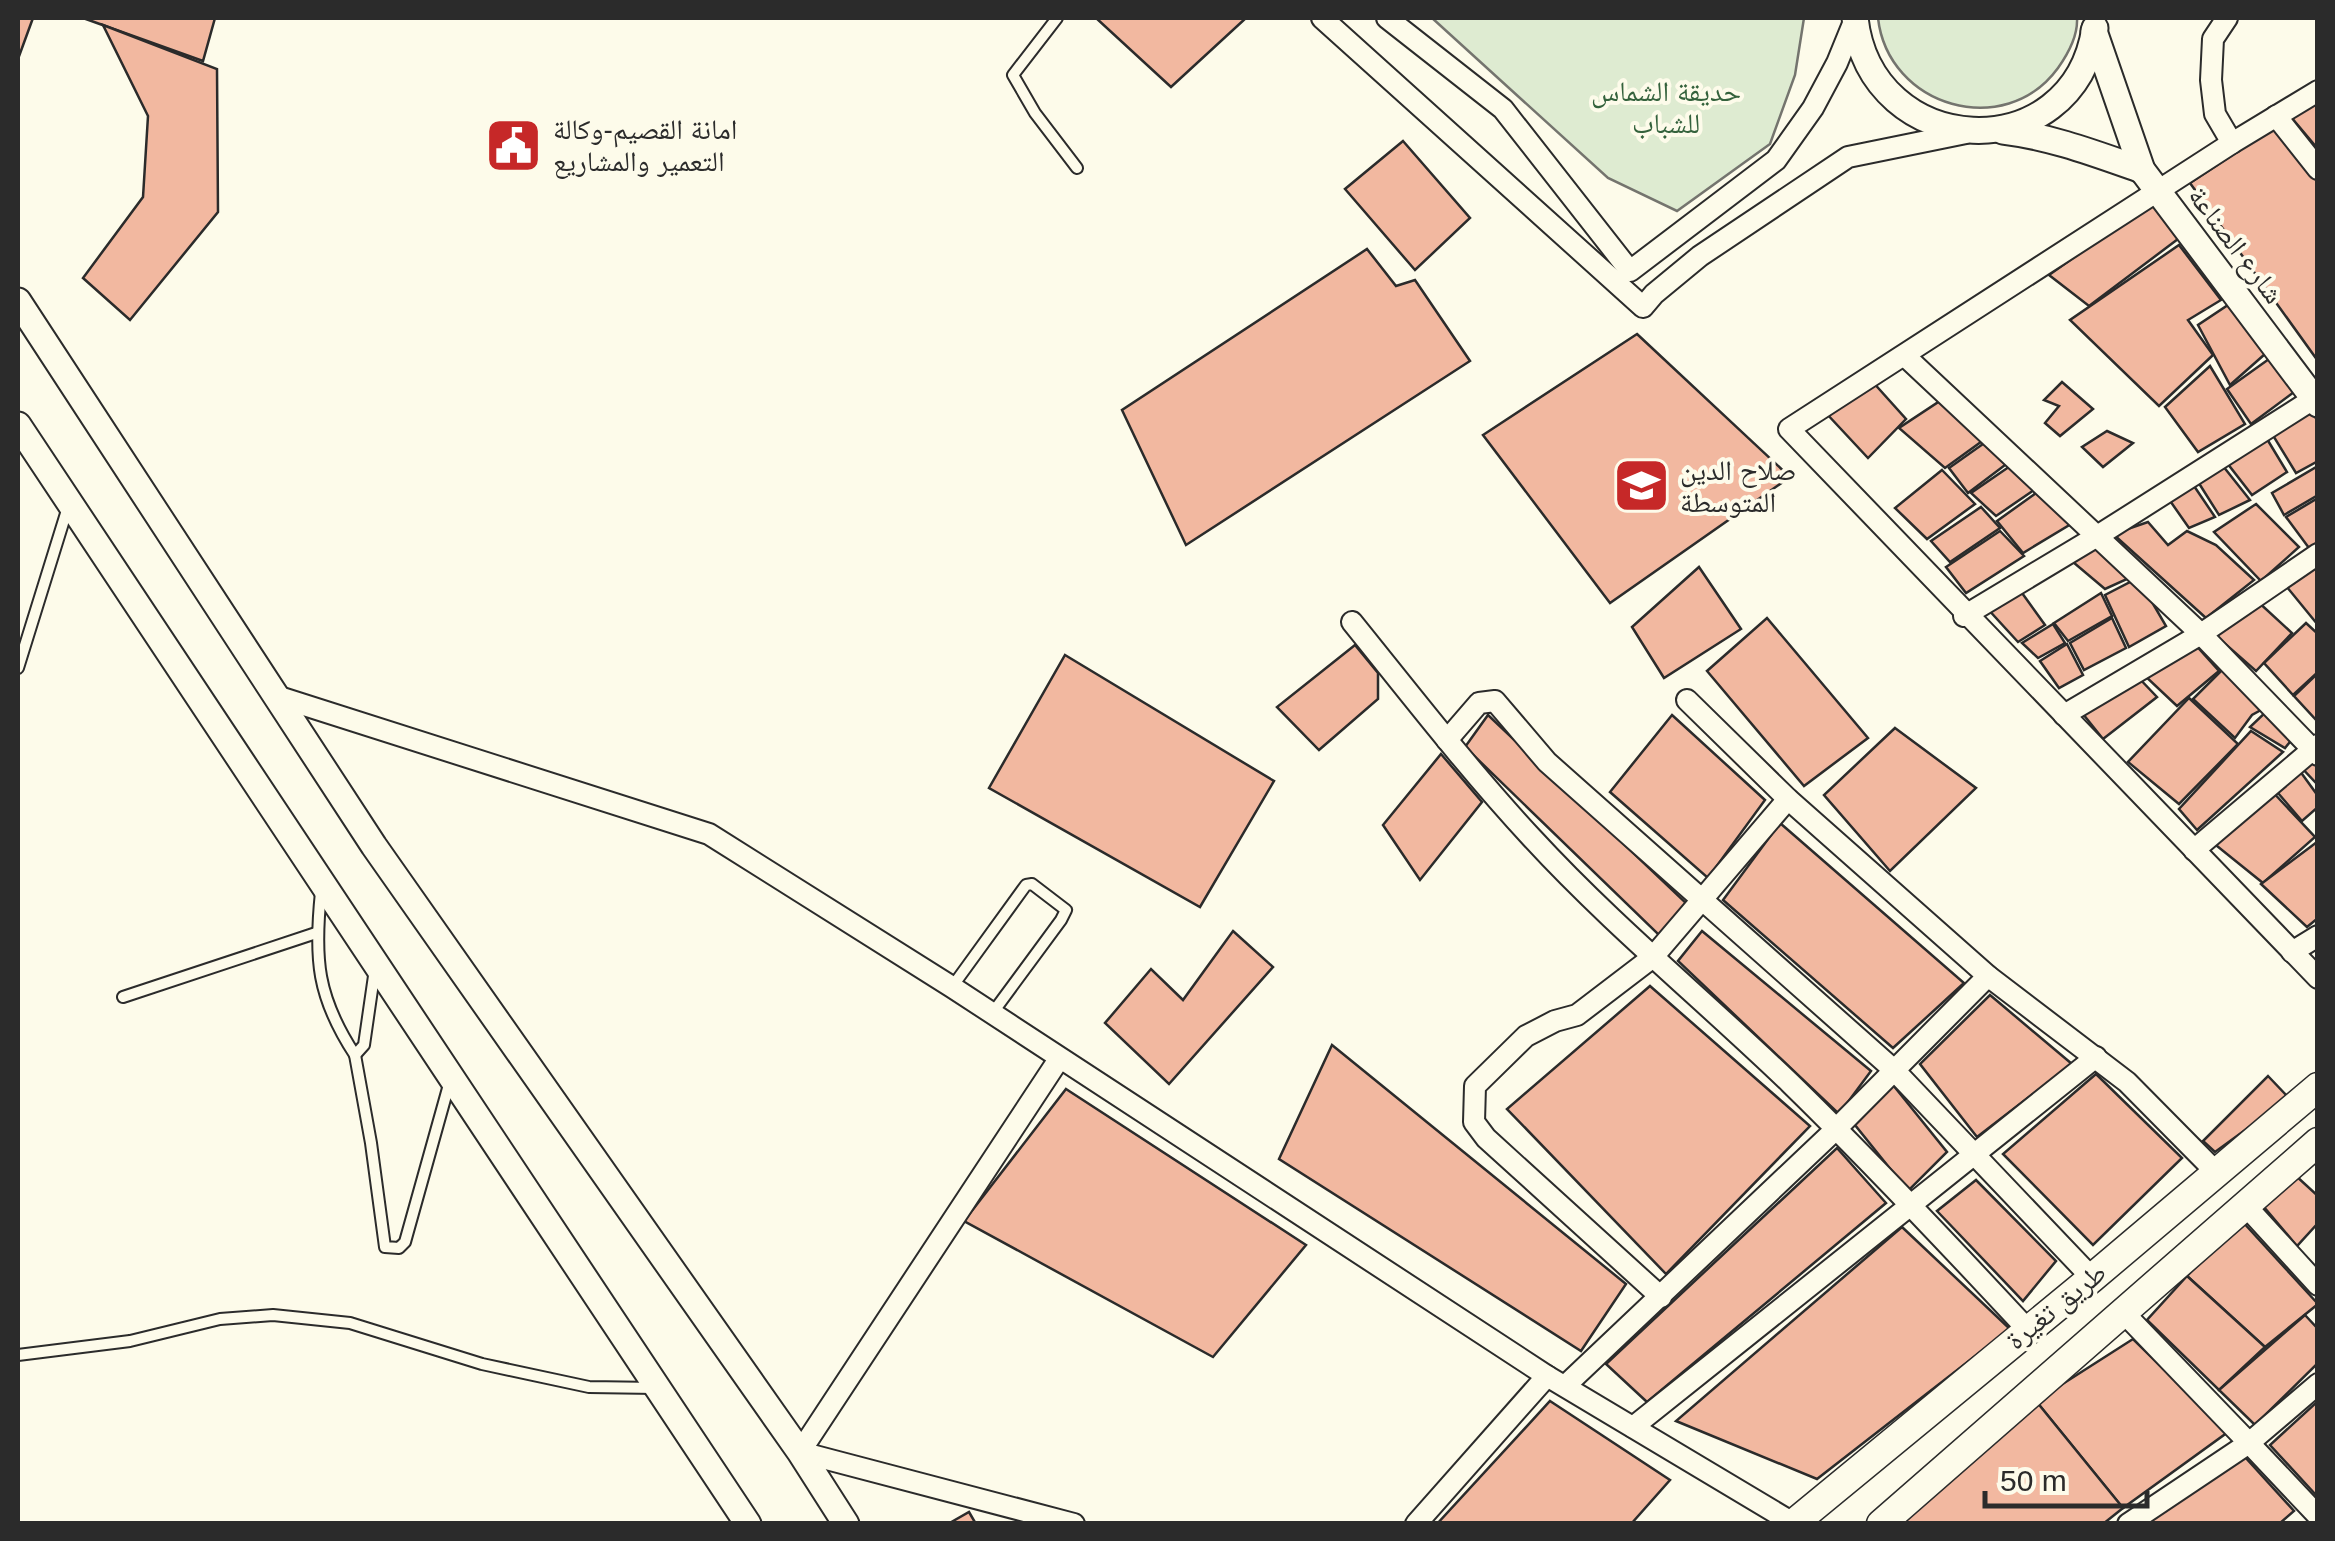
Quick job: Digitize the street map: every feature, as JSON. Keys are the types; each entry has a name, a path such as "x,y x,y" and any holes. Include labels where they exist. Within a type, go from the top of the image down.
{"main road":[{"name":"طريق تغيرة","path":"1794,1523 2318,1087"},
{"name":"طريق تغيرة","path":"1881,1524 2318,1142"}],"street":[{"path":"1322,18 1644,307 1700,256 1848,157 2028,120 2054,102 2083,68 2092,48 2095,24"},
{"path":"1387,18 1503,109 1630,271 1776,160 1813,108 1837,64 1855,18"},
{"path":"1855,18 1864,56 1892,98 1927,121 2034,135 2150,180"},
{"path":"2226,18 2213,39 2211,80 2215,114 2232,143"},
{"name":"شارع الصناعة","path":"2095,24 2150,180 2316,399"},
{"path":"2318,91 2232,143 2150,180 1905,356 1790,429 2318,978"},
{"path":"2276,116 2318,169"},
{"path":"18,301 374,846 800,1452 846,1524"},
{"path":"1905,356 2098,535 2316,750 2194,850"},
{"path":"1965,615 2316,399"},
{"path":"18,425 748,1524"},
{"path":"2064,715 2201,634 2318,554"},
{"path":"1352,622 1532,839 1910,1203 2026,1329"},
{"path":"276,696 709,834 1556,1381 1794,1523"},
{"path":"1688,700 1788,799 1988,976 2127,1082 2216,1172"},
{"path":"1447,740 1479,704 1496,701 1547,762 1894,1070 2092,1278"},
{"path":"1661,1297 1486,1138 1474,1122 1475,1086 1526,1036 1577,1015 1620,986 1653,957 1788,799"},
{"path":"2292,952 2318,936"},
{"path":"1416,1524 1556,1381 1661,1297 1988,976"},
{"path":"1633,1427 2096,1057"},
{"path":"800,1452 1058,1059"},
{"path":"2245,1204 2318,1285"},
{"path":"2122,1311 2249,1442 2313,1518"},
{"path":"2128,1524 2249,1442 2318,1384"},
{"path":"800,1452 1074,1524"}],"lane":[{"path":"1057,18 1012,75 1077,168"},
{"path":"18,668 69,503"},
{"path":"952,988 1026,885 1032,884 1062,904 1066,910 1061,920 991,1015"},
{"path":"321,886 316,933 320,978 329,1008 355,1056 385,1247 392,1249 404,1242 450,1079"},
{"path":"122,996 316,933"},
{"path":"355,1056 364,1045 375,967"},
{"path":"18,1356 130,1341 220,1319 273,1314 350,1322 482,1364 590,1387 657,1388"}],"green space":[{"name":"حديقة الشماس للشباب","path":"1432,18 1804,18 1795,75 1770,144 1677,211 1608,178"},
{"path":"1878,18 2077,18 2077,24 2058,68 2035,90 2009,103 1980,108 1952,104 1925,92 1903,74 1886,49"}],"building":[{"path":"18,18 33,18 18,59"},
{"path":"83,18 215,18 203,61"},
{"path":"1096,18 1246,18 1171,87"},
{"path":"103,25 217,69 218,212 130,320 83,278 143,197 148,116"},
{"path":"2318,99 2318,149 2291,117"},
{"path":"2276,126 2318,181 2318,361 2190,183"},
{"path":"1403,141 1470,218 1415,270 1345,189"},
{"path":"2152,202 2178,239 2089,306 2049,275"},
{"path":"2179,245 2221,300 2188,320 2213,355 2159,406 2070,320"},
{"path":"1367,249 1396,286 1415,280 1470,361 1186,545 1122,410"},
{"path":"2228,305 2265,354 2230,385 2198,325"},
{"path":"1637,334 1790,477 1610,603 1483,435"},
{"path":"2276,354 2298,389 2251,424 2227,389"},
{"path":"2210,366 2245,424 2198,452 2165,407"},
{"path":"1871,380 1906,419 1868,458 1826,413"},
{"path":"2062,382 2093,409 2060,436 2045,423 2059,406 2044,400"},
{"path":"1946,397 1985,439 1945,468 1899,428"},
{"path":"2306,405 2318,421 2318,461 2296,473 2269,429"},
{"path":"2107,431 2133,443 2103,467 2082,447"},
{"path":"2264,434 2287,472 2252,495 2224,459"},
{"path":"1990,439 2013,459 1968,493 1949,468"},
{"path":"2219,461 2250,500 2219,515 2195,477"},
{"path":"2016,462 2040,486 1996,516 1971,493"},
{"path":"2318,466 2318,495 2284,515 2272,493"},
{"path":"1942,470 1975,504 1927,539 1895,508"},
{"path":"2190,480 2215,517 2189,528 2166,495"},
{"path":"2043,488 2076,521 2023,553 1997,521"},
{"path":"2318,498 2318,542 2309,548 2286,517"},
{"path":"2256,504 2299,547 2261,581 2214,532"},
{"path":"1981,507 2000,528 1950,562 1931,541"},
{"path":"2148,522 2168,545 2187,531 2216,545 2254,580 2206,618 2113,534"},
{"path":"2000,531 2024,556 1966,593 1946,567"},
{"path":"2098,539 2136,575 2105,589 2067,557"},
{"path":"2318,560 2318,625 2282,581"},
{"path":"1699,567 1741,629 1664,678 1632,627"},
{"path":"2138,578 2166,626 2129,647 2105,595"},
{"path":"2017,586 2045,625 2018,642 1986,607"},
{"path":"2101,593 2112,616 2068,641 2054,623"},
{"path":"2255,599 2292,633 2256,671 2215,635"},
{"path":"1767,618 1868,738 1804,786 1707,671"},
{"path":"2112,618 2126,648 2084,670 2070,643"},
{"path":"2306,623 2318,634 2318,672 2293,695 2264,663"},
{"path":"2053,624 2065,643 2038,658 2022,643"},
{"path":"2192,641 2219,671 2177,706 2144,675"},
{"path":"2067,644 2083,675 2059,688 2040,661"},
{"path":"1355,645 1378,673 1378,699 1319,750 1277,707"},
{"path":"1065,655 1274,781 1200,907 989,788"},
{"path":"2229,663 2270,705 2252,715 2235,738 2193,699"},
{"path":"2318,673 2318,722 2294,696"},
{"path":"2136,675 2157,697 2103,739 2079,709"},
{"path":"2189,698 2238,744 2179,804 2128,762"},
{"path":"2271,707 2294,737 2285,748 2250,727"},
{"path":"1488,715 1686,903 1660,936 1465,747"},
{"path":"1672,715 1765,800 1708,878 1610,792"},
{"path":"1895,728 1976,788 1890,871 1824,795"},
{"path":"2251,731 2283,752 2197,830 2179,809"},
{"path":"1441,754 1482,802 1420,880 1383,825"},
{"path":"2318,760 2318,785 2299,765"},
{"path":"2297,767 2318,796 2318,807 2302,821 2272,786"},
{"path":"2269,788 2315,837 2263,883 2212,842"},
{"path":"1780,823 1964,983 1893,1048 1723,900"},
{"path":"2317,842 2318,918 2307,927 2261,884"},
{"path":"1233,931 1273,967 1169,1084 1105,1023 1151,969 1183,1000"},
{"path":"1702,931 1871,1071 1839,1114 1678,961"},
{"path":"1650,986 1810,1126 1666,1274 1507,1109"},
{"path":"1990,995 2072,1064 1977,1137 1920,1064"},
{"path":"1332,1045 1626,1284 1581,1351 1279,1159"},
{"path":"2096,1074 2182,1158 2093,1245 2003,1154"},
{"path":"2268,1076 2289,1098 2215,1152 2203,1141"},
{"path":"1893,1085 1947,1152 1908,1191 1855,1125"},
{"path":"1066,1089 1306,1245 1213,1357 964,1221"},
{"path":"1837,1148 1886,1203 1647,1402 1606,1364"},
{"path":"2295,1175 2318,1196 2318,1223 2297,1246 2264,1207"},
{"path":"1976,1180 2056,1261 2023,1301 1937,1211"},
{"path":"2241,1220 2318,1304 2265,1347 2187,1276"},
{"path":"1902,1227 2010,1329 1817,1479 1676,1421"},
{"path":"2187,1276 2265,1347 2219,1390 2147,1320"},
{"path":"2305,1315 2318,1329 2318,1363 2255,1425 2219,1390"},
{"path":"2133,1339 2228,1432 2123,1508 2036,1401"},
{"path":"1550,1401 1670,1480 1631,1524 1437,1524"},
{"path":"2036,1401 2123,1508 2103,1524 1900,1524"},
{"path":"2318,1401 2318,1494 2316,1495 2270,1445"},
{"path":"2244,1456 2294,1511 2279,1524 2146,1524"},
{"path":"969,1512 976,1524 948,1524"}],"place":[{"name":"امانة القصيم-وكالة التعمير والمشاريع","path":"514,145"},
{"name":"صلاح الدين المتوسطة","path":"1641,486"}]}
